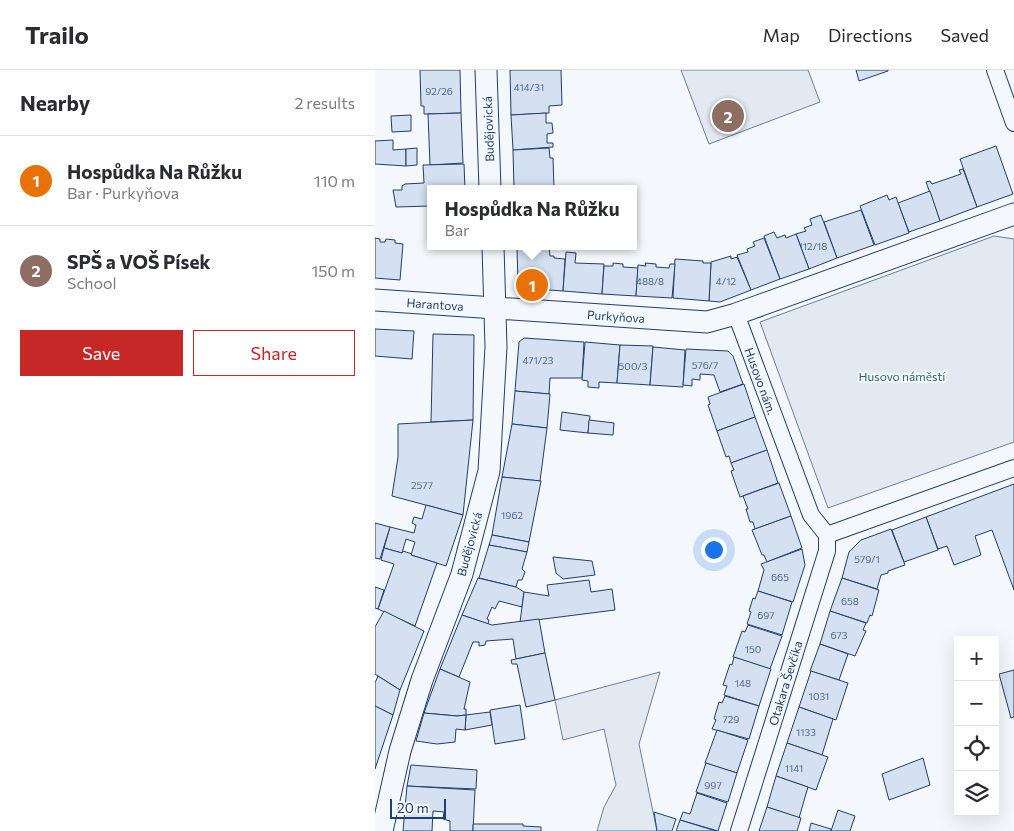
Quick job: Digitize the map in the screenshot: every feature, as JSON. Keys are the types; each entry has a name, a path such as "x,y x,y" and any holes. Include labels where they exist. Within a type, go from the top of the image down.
{"street":[{"name":"Budějovická","path":"486,70 490,185"},
{"path":"995,70 1014,123"},
{"path":"736,314 1014,214"},
{"name":"Budějovická","path":"382,831 400,751 423,680 462,574 489,471 496,347 493,250"},
{"name":"Harantova","path":"375,300 495,309"},
{"name":"Purkyňova","path":"495,309 707,322 736,314"},
{"name":"Husovo nám.","path":"736,314 811,515 827,535"},
{"path":"827,535 1014,468"},
{"name":"Otakara Ševčíka","path":"739,831 827,550 827,535"}],"green space":[{"path":"681,70 808,70 820,102 709,144"},
{"name":"Husovo náměstí","path":"994,236 1014,239 1014,442 828,508 760,322"},
{"path":"660,672 639,744 657,831 597,831 604,807 616,785 604,729 563,740 555,700"}],"building":[{"path":"420,70 460,70 461,113 424,114 424,106 421,106"},
{"path":"510,70 561,70 562,105 549,106 549,113 511,115"},
{"path":"856,70 888,70 888,71 859,81"},
{"path":"461,113 463,163 430,165 428,114"},
{"path":"546,113 546,123 552,123 553,133 547,134 547,143 553,143 553,147 513,150 511,115"},
{"path":"411,115 411,131 392,132 391,116"},
{"path":"393,140 393,150 406,149 406,166 375,164 375,141"},
{"path":"996,146 1013,194 977,207 960,159"},
{"path":"417,148 417,165 406,166 406,149"},
{"path":"549,148 550,158 553,158 554,185 514,185 513,150"},
{"path":"464,164 465,185 427,185 427,206 396,207 393,190 402,190 402,186 405,184 424,183 423,165"},
{"path":"963,169 977,207 940,221 926,182 930,181 932,184 961,174 959,170"},
{"path":"930,191 940,221 909,232 898,203"},
{"path":"887,195 889,200 896,197 909,233 875,245 860,206"},
{"path":"861,210 874,245 837,258 824,222"},
{"path":"821,215 837,258 809,269 796,234 806,231 804,228 812,225 810,219"},
{"path":"774,232 777,238 785,235 786,238 796,234 809,269 780,279 764,236"},
{"path":"375,238 380,239 380,242 385,242 386,239 395,240 395,243 403,244 400,280 375,278"},
{"path":"764,238 780,279 751,290 737,255 748,252 747,249 755,246 753,242"},
{"path":"517,250 549,250 550,256 565,259 563,291 522,288 518,283"},
{"path":"566,252 576,253 575,263 604,264 602,294 563,291"},
{"path":"731,256 731,259 737,257 751,290 720,302 709,301 711,262"},
{"path":"675,259 711,263 709,301 673,298"},
{"path":"613,263 623,264 623,267 638,268 636,296 602,294 604,266 613,266"},
{"path":"645,263 656,264 656,267 669,268 670,264 675,264 672,298 636,296 638,265 646,266"},
{"path":"375,329 414,331 412,359 375,356"},
{"path":"433,334 474,335 473,420 431,422"},
{"path":"524,338 584,342 582,378 550,378 549,394 515,391 519,342"},
{"path":"585,342 620,345 617,383 599,382 599,388 588,387 588,381 582,380"},
{"path":"620,345 653,346 650,385 617,383"},
{"path":"653,347 685,350 683,387 650,385"},
{"path":"686,349 728,351 733,356 743,384 720,392 714,375 700,374 700,380 692,379 692,386 683,385"},
{"path":"744,384 755,417 717,431 708,405 710,404 708,397"},
{"path":"515,391 550,394 547,428 512,424"},
{"path":"562,412 590,416 588,433 560,430"},
{"path":"755,417 767,450 731,463 729,456 726,457 717,431"},
{"path":"473,420 463,515 392,496 398,457 398,424"},
{"path":"589,420 614,423 613,435 588,433"},
{"path":"512,424 547,428 540,481 502,477"},
{"path":"767,450 778,483 740,497 731,471 734,470 731,463"},
{"path":"502,477 541,481 529,542 492,535"},
{"path":"779,483 791,516 755,529 753,522 750,522 743,496"},
{"path":"1014,484 1014,590 992,530 975,536 981,555 954,565 947,546 938,549 926,517"},
{"path":"426,505 463,515 446,566 411,555 415,542 406,539 402,553 384,548 390,527 414,533 416,525 412,523 414,517 422,519"},
{"path":"791,516 802,548 767,562 764,555 762,555 752,530"},
{"path":"926,517 938,550 904,562 892,530"},
{"path":"375,523 390,527 380,559 375,558"},
{"path":"891,529 905,565 881,575 877,589 842,578 849,552 861,540"},
{"path":"492,535 529,542 527,552 489,545"},
{"path":"489,545 527,552 522,569 525,572 522,580 518,580 516,587 479,578"},
{"path":"384,548 402,553 403,551 437,563 415,626 378,609 394,564 381,560"},
{"path":"802,549 805,565 793,602 758,591 764,570 761,564"},
{"path":"553,557 592,561 595,575 563,579 556,573"},
{"path":"478,578 516,587 524,592 522,607 499,601 495,609 492,607 487,619 489,620 488,624 462,615"},
{"path":"842,578 879,590 872,616 870,615 867,623 830,611"},
{"path":"589,580 591,592 612,589 615,610 520,622 524,592 549,596 547,585"},
{"path":"375,587 384,590 378,609 375,608"},
{"path":"758,591 792,602 782,635 747,624 753,598 755,599"},
{"path":"384,611 424,631 400,690 375,674 375,627"},
{"path":"830,611 866,623 863,630 866,631 855,656 820,644"},
{"path":"462,615 492,625 539,619 545,653 516,659 513,639 486,641 485,645 479,646 479,642 473,642 459,677 440,669"},
{"path":"748,625 782,636 770,669 733,657 742,631 745,632"},
{"path":"820,644 848,654 839,680 810,671"},
{"path":"545,653 555,700 526,707 517,664 512,664 511,660"},
{"path":"734,657 771,669 759,706 724,695 727,686 723,685"},
{"path":"440,669 470,682 464,709 466,709 466,715 424,713"},
{"path":"1014,670 1014,717 1011,718 999,674"},
{"path":"811,671 848,683 836,720 799,707"},
{"path":"378,676 400,690 393,715 375,706 375,683"},
{"path":"725,696 759,706 749,739 712,729 716,720 714,719 719,702 722,703"},
{"path":"520,705 525,739 495,744 490,710"},
{"path":"375,706 393,715 375,769"},
{"path":"799,707 833,719 822,755 787,743"},
{"path":"490,712 492,725 465,730 466,715"},
{"path":"424,713 466,715 465,730 456,729 455,742 437,744 416,741"},
{"path":"717,730 748,740 737,773 705,763"},
{"path":"787,743 828,757 816,790 776,776"},
{"path":"923,758 930,785 889,800 882,774"},
{"path":"706,763 737,773 728,802 696,792"},
{"path":"411,765 477,770 476,789 407,786"},
{"path":"776,776 808,787 799,818 767,807"},
{"path":"407,786 475,790 473,831 450,831 450,821 443,819 444,812 433,811 432,831 403,831"},
{"path":"697,793 727,803 718,831 680,820 683,812 690,814"},
{"path":"767,807 801,818 797,831 759,831"},
{"path":"838,810 855,816 850,831 831,831"},
{"path":"654,812 676,819 672,831 657,831"},
{"path":"680,820 716,831 676,831"},
{"path":"811,823 831,829 831,831 809,831"},
{"path":"473,824 523,824 523,826 541,827 541,831 473,831"}],"place":[{"name":"SPŠ a VOŠ Písek","path":"728,116"},
{"name":"Hospůdka Na Růžku","path":"532,285"}]}
